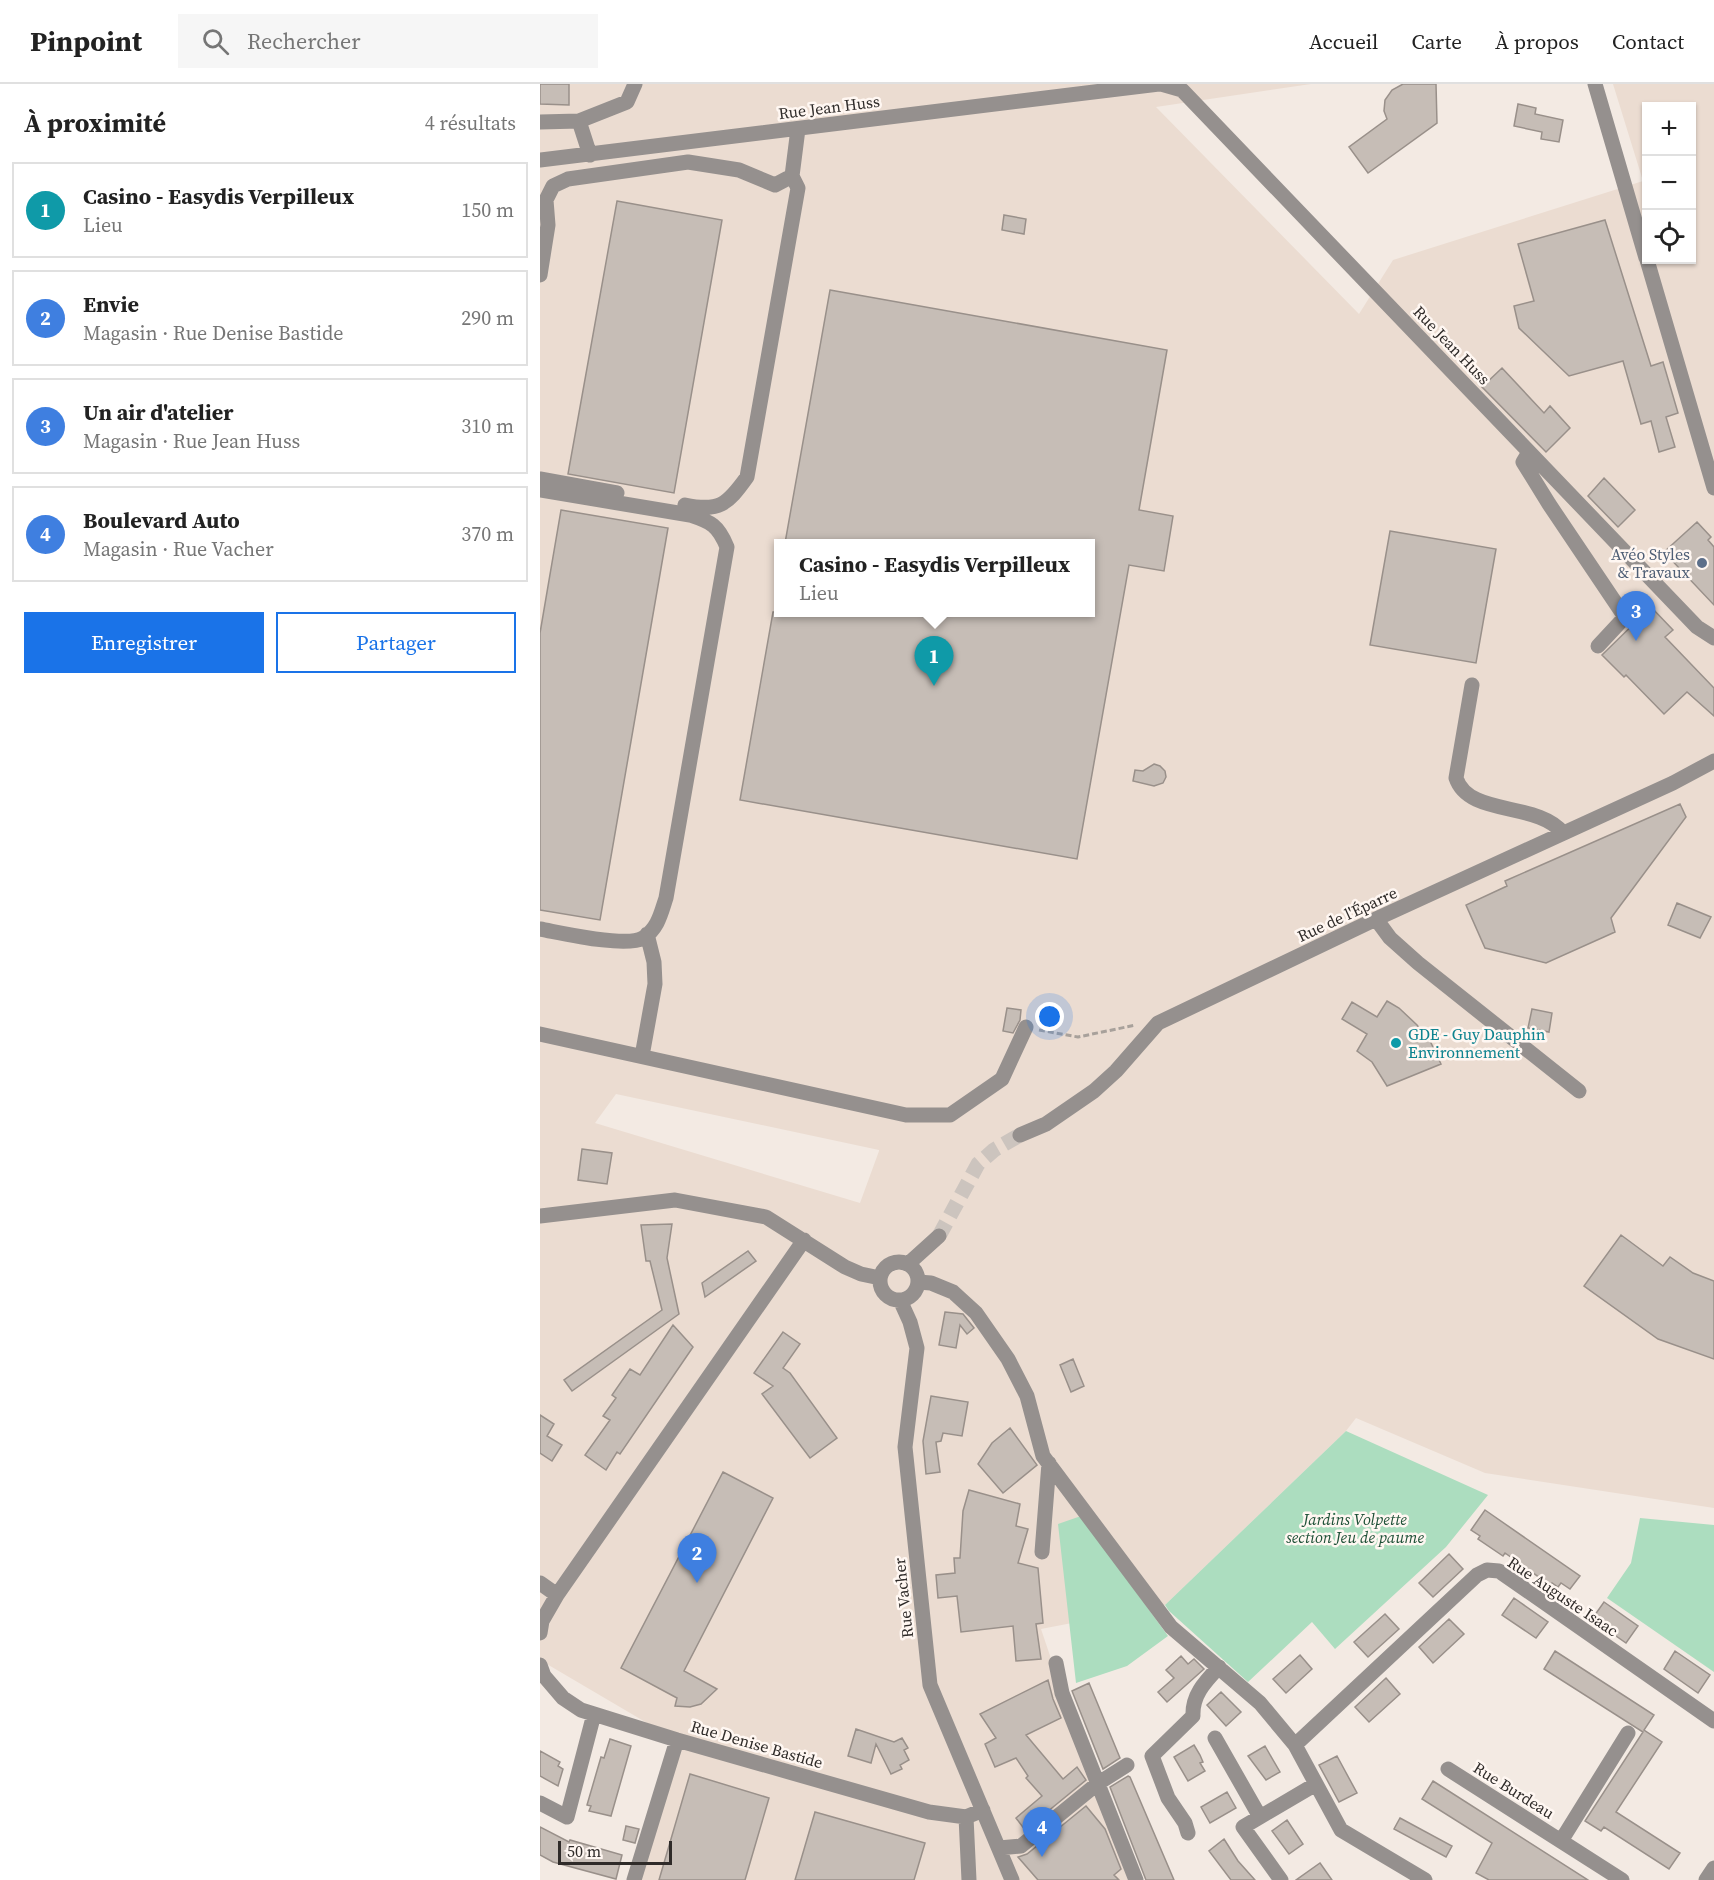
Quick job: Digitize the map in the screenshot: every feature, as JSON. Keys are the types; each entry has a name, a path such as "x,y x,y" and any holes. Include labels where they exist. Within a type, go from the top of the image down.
{"street":[{"path":"540,122 579,121 627,102 635,84"},
{"name":"Rue Jean Huss","path":"540,160 1160,84 1188,87 1529,452 1697,627 1714,638"},
{"path":"1595,84 1642,242"},
{"path":"579,121 591,154"},
{"path":"540,479 707,509 731,499 747,477 798,188 792,176 798,129"},
{"path":"540,274 548,225 546,200 553,186 568,179 688,162 739,170 775,185 792,176"},
{"path":"1648,264 1714,488"},
{"path":"1529,452 1523,462 1625,617 1598,646"},
{"path":"540,490 690,515 710,521 721,533 727,547 666,897 658,923 642,939 618,942 540,929"},
{"path":"1472,685 1456,778 1459,788 1475,799 1524,812 1555,824 1563,833"},
{"name":"Rue de l'Éparre","path":"1020,1135 1046,1124 1094,1092 1116,1071 1158,1023 1376,919 1673,783 1714,761"},
{"path":"1376,919 1390,938 1418,963 1579,1091"},
{"path":"642,1056 655,984 654,962 647,934"},
{"path":"540,1034 906,1115 950,1115 1002,1079 1026,1027"},
{"path":"540,1216 675,1200 766,1217 845,1267 861,1274 880,1278"},
{"path":"908,1264 939,1236"},
{"path":"540,1633 542,1621 557,1595 804,1240"},
{"path":"891,1263 908,1264 916,1272 918,1282 911,1296 900,1300 890,1298 880,1284 882,1272 891,1263"},
{"path":"918,1282 931,1282 953,1292 976,1313 1008,1359 1027,1396 1043,1456 1171,1627 1260,1703 1295,1745 1341,1830 1417,1878"},
{"name":"Rue Vacher","path":"900,1300 910,1322 916,1348 905,1447 930,1685 1012,1880"},
{"path":"1042,1552 1048,1463"},
{"name":"Rue Auguste Isaac","path":"1295,1745 1477,1575 1487,1570 1499,1571 1714,1721"},
{"path":"540,1583 557,1595"},
{"path":"1056,1663 1062,1693 1136,1880"},
{"name":"Rue Denise Bastide","path":"540,1665 544,1676 563,1698 581,1710 929,1812 966,1817"},
{"path":"1188,1833 1185,1823 1168,1798 1152,1756 1193,1716 1192,1709 1197,1694 1219,1667"},
{"path":"540,1803 567,1817 594,1714"},
{"name":"Rue Burdeau","path":"1561,1841 1628,1733"},
{"path":"1215,1738 1260,1817"},
{"path":"634,1880 677,1740"},
{"path":"999,1848 1021,1846 1097,1784 1127,1765"},
{"name":"Rue Burdeau","path":"1448,1769 1622,1880"},
{"path":"1281,1880 1243,1827 1316,1784"},
{"path":"969,1880 966,1817 983,1810"},
{"path":"1706,1880 1714,1868"}],"path":[{"path":"1026,1027 1078,1037 1158,1023"}],"shaded area":[{"path":"540,84 1311,84 1156,107 1359,314 1393,260 1642,181 1642,264 1696,264 1696,102 1642,102 1642,178 1613,84 1714,84 1714,1508 1485,1473 1356,1418 1346,1431 1165,1605 1041,1629 1104,1816 1130,1880 641,1880 676,1740 540,1660","holes":["616,1094 879,1150 860,1203 595,1123"]}],"green space":[{"name":"Jardins Volpette section Jeu de paume","path":"1346,1431 1488,1495 1446,1547 1335,1649 1312,1622 1248,1682 1165,1605"},
{"path":"1081,1516 1168,1636 1127,1666 1076,1683 1058,1524"},
{"path":"1640,1518 1714,1525 1714,1672 1607,1598 1631,1563"}],"building":[{"path":"540,84 569,84 569,105 540,104"},
{"path":"1403,84 1436,84 1437,123 1368,173 1349,147 1387,119 1384,111 1385,100 1392,90"},
{"path":"1518,104 1536,108 1535,114 1563,120 1559,142 1541,139 1542,132 1514,126"},
{"path":"617,201 722,220 674,493 568,474"},
{"path":"1004,215 1026,219 1024,234 1002,230"},
{"path":"1605,220 1651,366 1663,362 1678,413 1666,417 1675,447 1659,452 1651,421 1641,424 1623,361 1569,376 1519,328 1514,306 1534,301 1518,244"},
{"path":"830,290 1167,350 1139,510 1173,516 1164,571 1129,565 1077,859 740,800 773,612 774,617 1095,617 1095,539 786,539"},
{"path":"1502,368 1544,413 1550,406 1570,428 1546,452 1482,387"},
{"path":"1604,478 1635,510 1618,527 1588,496"},
{"path":"561,510 668,528 600,920 540,910 540,633"},
{"path":"1697,522 1711,537 1708,540 1714,547 1714,605 1664,552"},
{"path":"1390,531 1496,549 1476,663 1370,645"},
{"path":"1651,607 1673,630 1665,637 1714,688 1714,716 1687,692 1664,714 1626,675 1624,677 1602,655"},
{"path":"1154,764 1165,771 1166,777 1163,783 1154,786 1133,781 1135,770 1143,771"},
{"path":"1680,804 1686,817 1611,918 1615,932 1546,963 1485,948 1466,905 1507,886 1505,881"},
{"path":"1677,903 1711,917 1700,938 1668,925"},
{"name":"GDE - Guy Dauphin Environnement","path":"1387,1001 1399,1008 1417,1025 1431,1043 1441,1064 1387,1086 1372,1062 1357,1051 1367,1034 1342,1019 1352,1002 1377,1017"},
{"path":"1007,1008 1021,1010 1020,1020 1013,1033 1003,1031"},
{"path":"1532,1009 1552,1013 1549,1032 1528,1028"},
{"path":"582,1149 612,1153 607,1184 578,1180"},
{"path":"672,1224 667,1258 679,1314 572,1391 564,1380 662,1310 650,1261 646,1261 641,1225"},
{"path":"1621,1235 1663,1266 1670,1257 1693,1273 1714,1281 1714,1359 1658,1339 1584,1286"},
{"path":"748,1251 756,1261 705,1297 702,1283"},
{"path":"945,1312 963,1314 974,1328 967,1334 960,1325 956,1348 939,1345"},
{"path":"673,1325 693,1347 620,1454 617,1452 606,1470 585,1455 610,1420 603,1416 616,1398 612,1395 630,1369 640,1375"},
{"path":"783,1332 800,1344 783,1368 790,1373 837,1438 810,1458 762,1394 773,1386 754,1373"},
{"path":"1073,1359 1084,1386 1071,1392 1060,1365"},
{"path":"931,1396 968,1402 962,1436 943,1433 941,1441 936,1442 940,1472 926,1474 923,1441"},
{"path":"540,1415 554,1424 547,1436 562,1445 552,1461 540,1453"},
{"path":"1010,1428 1037,1465 1003,1493 978,1464 992,1443"},
{"path":"723,1472 773,1498 684,1671 717,1689 701,1704 690,1707 675,1706 677,1698 621,1668"},
{"path":"969,1490 1020,1504 1016,1526 1028,1529 1018,1563 1038,1568 1043,1623 1036,1624 1041,1659 1016,1661 1013,1626 961,1632 957,1596 938,1598 936,1575 955,1573 954,1558 960,1558 963,1511"},
{"path":"1485,1510 1580,1576 1570,1589 1561,1583 1558,1587 1552,1583 1550,1585 1505,1553 1503,1556 1478,1539 1480,1536 1471,1530"},
{"path":"1449,1554 1463,1569 1433,1597 1419,1583"},
{"path":"1514,1598 1548,1622 1536,1638 1502,1615"},
{"path":"1604,1602 1638,1626 1626,1643 1592,1619"},
{"path":"1385,1614 1399,1629 1368,1657 1354,1642"},
{"path":"1449,1619 1464,1634 1433,1663 1419,1647"},
{"path":"1555,1651 1654,1715 1644,1730 1662,1742 1616,1812 1680,1853 1669,1869 1604,1827 1601,1831 1585,1821 1643,1732 1544,1669"},
{"path":"1675,1651 1710,1675 1698,1693 1664,1669"},
{"path":"1300,1655 1312,1669 1286,1693 1273,1679"},
{"path":"1181,1656 1188,1664 1194,1659 1204,1669 1167,1702 1158,1692 1174,1678 1166,1670"},
{"path":"1386,1678 1400,1694 1369,1722 1355,1707"},
{"path":"1048,1680 1061,1718 1026,1735 1063,1779 1077,1767 1086,1780 1025,1830 1016,1818 1042,1796 1026,1778 1028,1776 1016,1758 995,1767 985,1744 996,1738 980,1714"},
{"path":"1089,1683 1120,1758 1103,1769 1072,1691"},
{"path":"1221,1692 1241,1712 1226,1726 1207,1705"},
{"path":"856,1729 894,1742 902,1738 908,1748 904,1750 909,1760 900,1765 902,1769 891,1774 876,1744 871,1763 848,1756"},
{"path":"610,1739 631,1746 611,1816 589,1811 591,1806 587,1805 601,1757 604,1758"},
{"path":"1194,1745 1205,1771 1188,1781 1174,1757"},
{"path":"1265,1746 1280,1772 1266,1780 1248,1756"},
{"path":"540,1751 560,1762 558,1766 563,1769 558,1786 540,1776"},
{"path":"1337,1756 1357,1793 1339,1802 1319,1765"},
{"path":"690,1774 769,1798 745,1880 659,1880"},
{"path":"1128,1776 1174,1880 1146,1880 1110,1787"},
{"path":"1433,1781 1588,1880 1489,1880 1476,1873 1492,1843 1422,1799"},
{"path":"1227,1792 1236,1808 1210,1823 1201,1807"},
{"path":"1086,1806 1105,1829 1121,1869 1114,1875 1119,1880 1038,1880 1018,1857 1027,1854"},
{"path":"815,1812 925,1843 914,1880 795,1880"},
{"path":"1400,1818 1452,1846 1446,1857 1394,1829"},
{"path":"1287,1820 1303,1844 1289,1854 1272,1831"},
{"path":"626,1826 639,1829 635,1843 623,1840"},
{"path":"540,1827 569,1842 570,1840 622,1855 616,1879 553,1862 540,1855"},
{"path":"1224,1839 1238,1861 1255,1880 1231,1880 1209,1851"},
{"path":"1320,1863 1332,1880 1296,1880"}],"tunnel":[{"path":"939,1236 978,1164 994,1150 1020,1135"}],"place":[{"name":"Avéo Styles & Travaux","path":"1702,563"},
{"name":"Un air d'atelier","path":"1636,641"},
{"name":"Casino - Easydis Verpilleux","path":"934,686"},
{"name":"GDE - Guy Dauphin Environnement","path":"1396,1043"},
{"name":"Envie","path":"697,1583"},
{"name":"Boulevard Auto","path":"1042,1857"}]}
